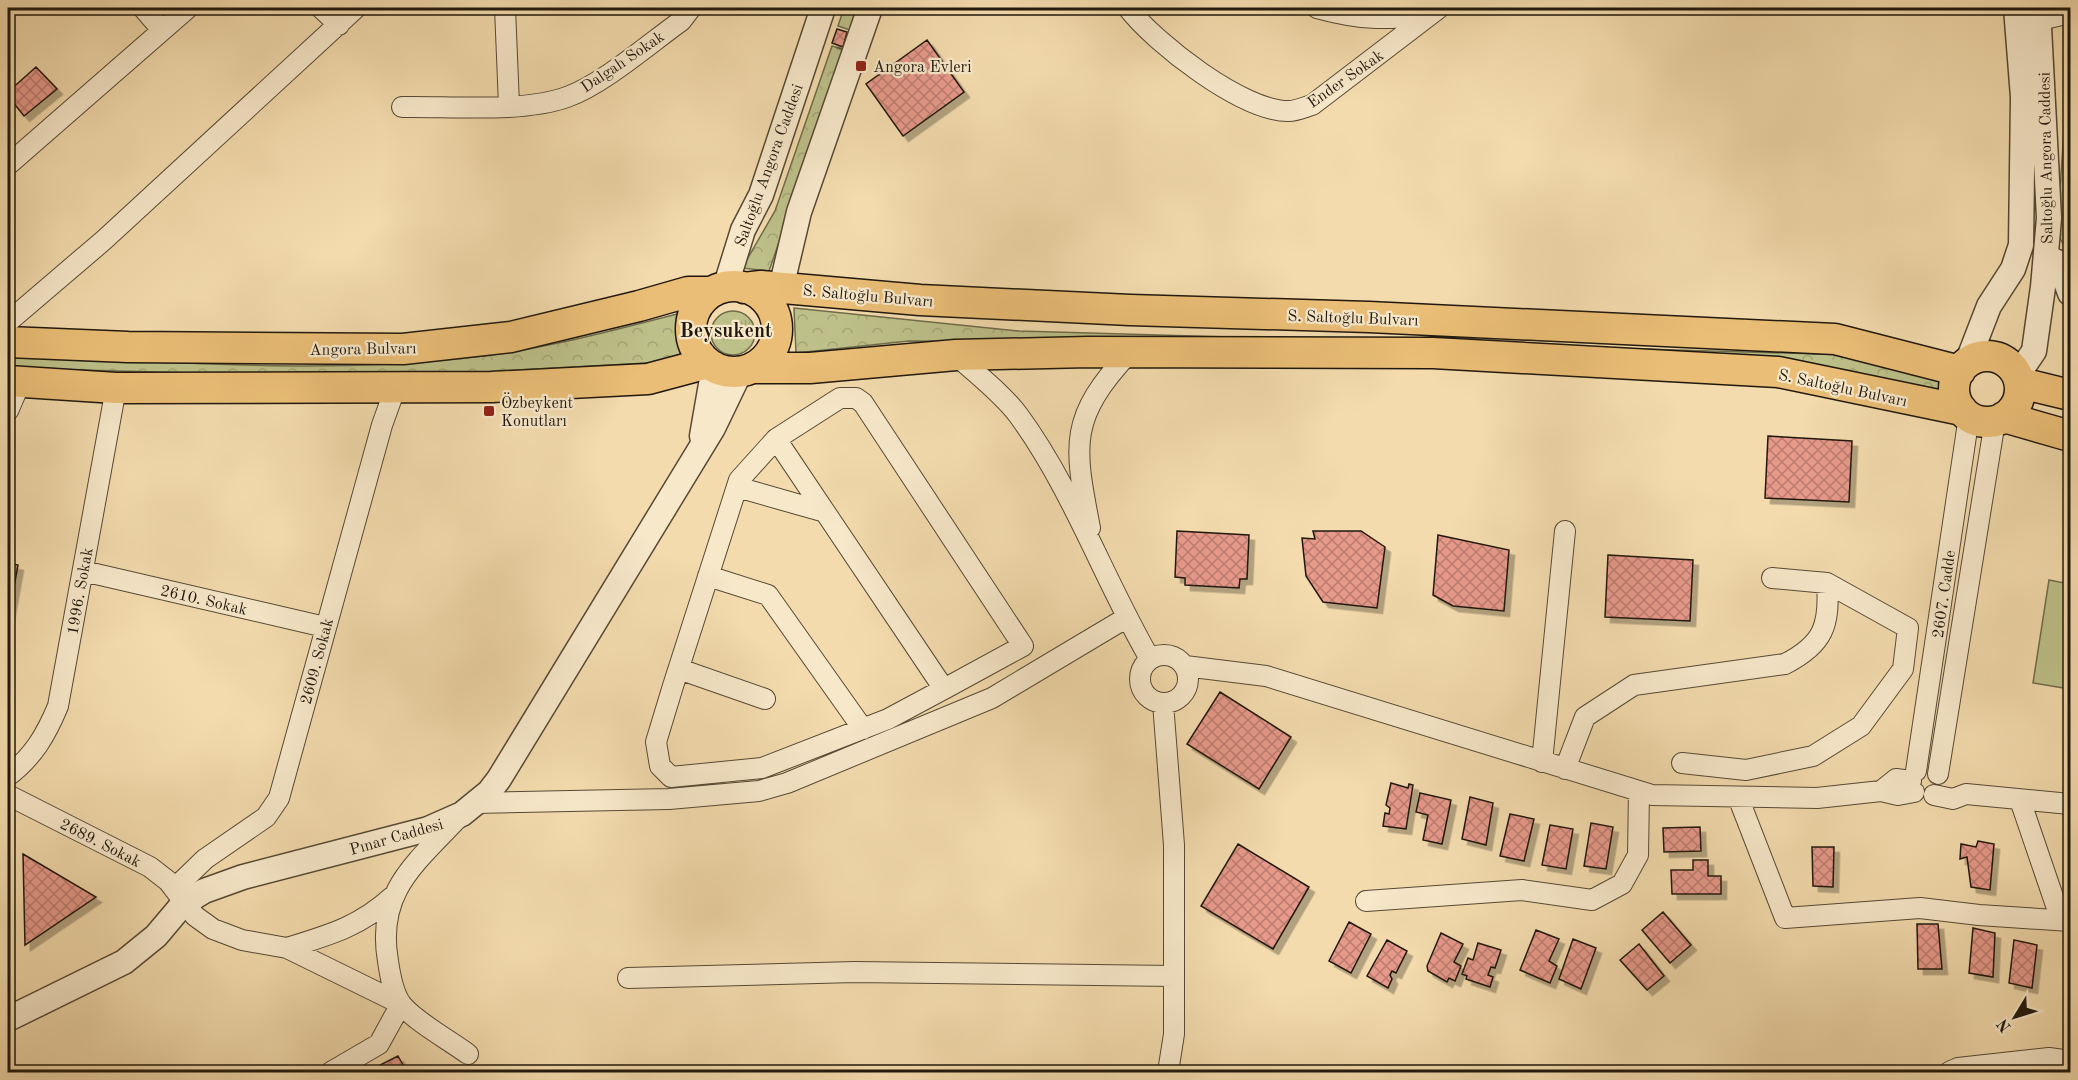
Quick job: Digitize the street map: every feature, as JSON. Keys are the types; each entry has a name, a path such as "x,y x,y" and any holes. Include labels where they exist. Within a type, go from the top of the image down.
{"main road":[{"name":"S. Saltoğlu Bulvarı","path":"727,289 782,288 920,300 1130,310 1369,317 1835,339 1963,367 1988,356 1998,358 2008,363 2019,379 2070,395"},
{"name":"Angora Bulvarı","path":"8,342 232,349 403,349 511,337 601,316 688,292 727,289"},
{"path":"14,381 116,388 395,389 648,379 729,367 764,360 773,348 778,327 774,312 766,300 755,291 727,289 696,308 691,328 696,348 729,367"},
{"name":"S. Saltoğlu Bulvarı","path":"729,367 810,368 956,355 1130,352 1433,353 1778,372 2070,436"},
{"path":"1963,367 1954,391 1983,416 2018,402 2019,379"}],"street":[{"path":"143,8 162,30"},
{"path":"8,165 188,8"},
{"path":"321,8 339,25"},
{"path":"8,322 104,240 356,8"},
{"path":"506,8 509,105"},
{"name":"Dalgah Sokak","path":"402,107 523,106 567,97 597,80 681,21 691,8"},
{"name":"Saltoğlu Angora Caddesi","path":"727,289 743,230 769,171 823,8"},
{"path":"782,288 799,212 870,8"},
{"name":"Ender Sokak","path":"1128,8 1142,26 1218,86 1256,104 1290,111 1312,105 1434,11"},
{"path":"1317,8 1347,16 1382,20 1434,11"},
{"path":"2028,15 2070,13"},
{"name":"Saltoğlu Angora Caddesi","path":"2019,379 2034,351 2049,218 2028,15"},
{"name":"Saltoğlu Angora Caddesi","path":"1963,367 1989,306 2013,269 2020,245 2028,15"},
{"path":"2046,257 2060,263 2070,293"},
{"path":"1095,551 1077,464 1079,433 1090,404 1110,374 1130,352"},
{"path":"956,355 1018,414 1048,462 1095,551 1126,618 1150,659"},
{"name":"Pınar Caddesi","path":"8,1019 124,962 156,936 179,896 428,829 469,809 499,779 724,408 729,367"},
{"path":"8,411 14,381"},
{"name":"1996. Sokak","path":"8,776 26,763 45,736 58,706 116,388"},
{"name":"2609. Sokak","path":"179,896 205,859 255,827 279,798 382,425 395,389"},
{"path":"840,398 856,398 863,404 1023,646 888,719 762,768 671,777 660,766 656,742 739,480 776,438 840,398"},
{"name":"2607. Cadde","path":"1926,783 1948,557 1983,416"},
{"name":"2607. Cadde","path":"1926,783 1972,561 1983,416"},
{"path":"776,438 944,689"},
{"path":"736,487 825,512"},
{"path":"1542,762 1565,531"},
{"path":"1948,557 1972,561"},
{"name":"2610. Sokak","path":"83,571 325,627"},
{"path":"708,576 768,595 863,729"},
{"path":"1682,763 1746,770 1813,756 1861,726 1903,669 1908,628 1827,583 1772,578"},
{"path":"1565,769 1585,717 1634,685 1785,664 1807,653 1826,626 1827,583"},
{"path":"287,948 343,931 372,915 392,897 410,869 469,809 669,799 759,791 818,772 992,698 1126,618"},
{"path":"1185,666 1189,681 1183,695 1170,703 1163,703 1148,697 1142,690 1140,673 1150,659 1165,654 1173,656 1185,666 1266,676 1652,795 1816,798 1881,791 1896,779 1926,783 1966,794 2070,804"},
{"path":"679,669 765,699"},
{"path":"1163,703 1174,845 1173,1034 1168,1072"},
{"path":"669,799 671,777"},
{"path":"1366,901 1522,890 1592,900 1622,884 1638,855 1639,791"},
{"name":"2689. Sokak","path":"8,795 150,867 213,929 242,940 287,948"},
{"path":"1738,797 1785,918 1920,908 1979,915 2066,920 2020,800"},
{"path":"331,1072 380,1044 401,1004 391,979 386,948 385,920 392,897"},
{"path":"287,948 401,1004 468,1054"},
{"path":"628,978 855,972 1174,976"},
{"path":"1949,1072 1958,1068 2049,1058 2070,1061"}],"green space":[{"path":"844,8 861,8 853,31 838,26"},
{"path":"832,46 846,50 769,271 742,268 775,211"},
{"path":"2070,129 2070,251 2066,249 2057,233 2064,131"},
{"path":"794,308 1019,331 1852,355 1945,380 1944,397 1028,342 909,341 796,353"},
{"path":"733,311 748,318 755,333 748,348 733,355 718,348 711,333 718,318"},
{"path":"677,314 684,361 482,372 261,375 8,368 8,356 293,366 408,363 519,351"},
{"path":"2049,580 2070,584 2070,689 2033,683"}],"building":[{"path":"837,29 847,32 843,47 832,43"},
{"path":"927,40 964,92 903,136 866,84"},
{"path":"36,67 57,89 24,116 8,96 8,92"},
{"path":"1768,436 1852,441 1849,502 1765,498"},
{"path":"1177,531 1249,535 1247,579 1240,579 1239,588 1185,585 1185,578 1175,577"},
{"path":"1313,531 1361,531 1385,547 1377,608 1323,602 1306,576 1302,538 1315,539"},
{"path":"1438,535 1509,550 1504,611 1453,606 1433,595"},
{"path":"1608,555 1693,560 1690,621 1605,617"},
{"path":"8,563 18,565 8,620"},
{"path":"1220,692 1291,737 1259,789 1187,744"},
{"path":"1391,783 1408,788 1409,784 1413,785 1406,829 1383,826 1385,813 1389,814 1390,808 1386,805"},
{"path":"1420,793 1451,800 1442,844 1423,840 1428,815 1416,812"},
{"path":"1470,797 1493,803 1486,845 1462,839"},
{"path":"1510,814 1534,819 1524,861 1500,856"},
{"path":"1591,823 1613,827 1606,869 1584,866"},
{"path":"1550,825 1573,829 1566,869 1542,865"},
{"path":"1700,827 1701,851 1664,852 1663,828"},
{"path":"1978,841 1994,844 1990,890 1971,887 1967,857 1960,859 1961,844 1976,847"},
{"path":"1238,844 1309,887 1273,949 1201,906"},
{"path":"1812,847 1834,847 1833,887 1813,886"},
{"path":"23,854 96,897 25,945"},
{"path":"1693,860 1708,860 1708,876 1721,876 1721,894 1672,894 1671,870 1693,870"},
{"path":"1663,912 1691,945 1670,963 1642,930"},
{"path":"1349,922 1371,934 1351,973 1329,961"},
{"path":"1917,924 1938,924 1942,969 1918,969"},
{"path":"1973,928 1995,933 1993,977 1969,973"},
{"path":"1536,930 1559,939 1549,961 1557,966 1550,983 1520,970"},
{"path":"1441,933 1463,944 1454,962 1461,966 1455,981 1449,978 1447,982 1428,971 1427,966"},
{"path":"1573,939 1596,948 1581,989 1559,979"},
{"path":"1387,940 1407,951 1396,973 1392,971 1390,975 1392,979 1388,988 1367,976"},
{"path":"2014,940 2037,945 2032,988 2009,983"},
{"path":"1478,943 1501,950 1495,968 1491,967 1488,975 1493,977 1490,987 1466,979 1467,976 1462,974 1468,958 1473,960"},
{"path":"1639,944 1664,976 1647,990 1620,960"},
{"path":"398,1056 407,1072 371,1072 370,1070"}],"place":[{"name":"Angora Evleri","path":"861,66"},
{"name":"Özbeykent Konutları","path":"489,411"}],"district":[{"name":"Beysukent","path":"726,330"}]}
